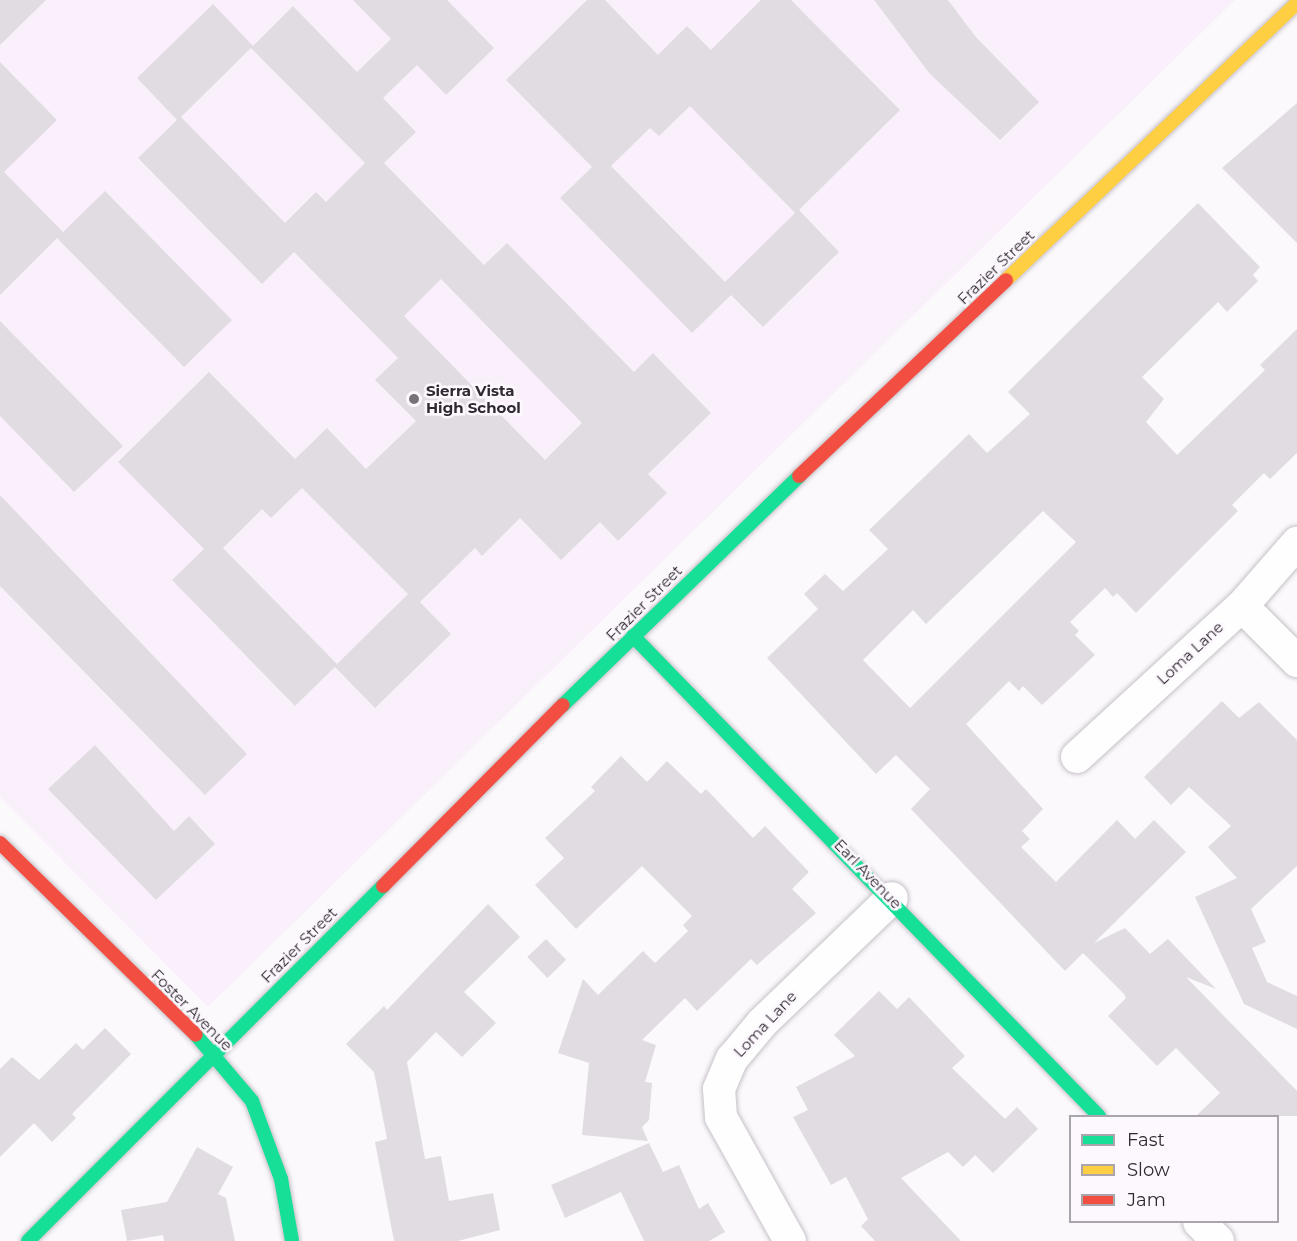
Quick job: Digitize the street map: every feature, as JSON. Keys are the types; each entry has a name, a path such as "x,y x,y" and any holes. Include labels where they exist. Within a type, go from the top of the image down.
{"street":[{"name":"Frazier Street","path":"28,1241 633,636 1297,3"},
{"name":"Loma Lane","path":"1077,757 1242,606 1297,543"},
{"path":"1242,606 1297,661"},
{"name":"Earl Avenue","path":"633,636 892,898 1099,1115"},
{"name":"Foster Avenue","path":"0,843 214,1053 252,1101 281,1179 292,1241"},
{"name":"Loma Lane","path":"790,1241 721,1116 719,1089 732,1059 762,1023 892,898"},
{"path":"1201,1223 1218,1241"}],"shaded area":[{"name":"Sierra Vista High School","path":"0,0 1235,0 208,1007 0,797"}],"building":[{"path":"0,0 46,0 0,45"},
{"path":"353,0 447,0 494,48 446,95 417,65 383,98 416,132 384,163 484,265 507,243 634,372 653,353 711,413 648,474 667,493 618,541 600,522 561,560 520,518 482,556 475,548 420,602 451,634 375,708 335,667 295,706 172,580 204,549 118,462 209,372 295,459 327,428 366,469 416,421 375,380 398,358 294,252 262,284 138,158 177,120 137,78 213,4 253,46 293,6 357,72 391,39","holes":["251,48 365,163 326,202 316,192 285,223 181,117","441,279 582,423 545,460 404,316","302,488 408,594 337,664 223,548 262,509 271,518"]},
{"path":"587,0 605,0 658,55 687,26 711,50 761,0 791,0 900,110 799,210 839,252 763,327 731,295 692,333 560,198 592,167 506,80","holes":["690,106 795,213 725,282 611,166 650,128 659,136"]},
{"path":"874,0 948,0 975,36 1039,102 1000,140 930,74"},
{"path":"0,62 57,120 4,172 63,232 105,191 232,320 184,367 57,238 0,295"},
{"path":"1297,103 1297,243 1222,168"},
{"path":"1198,203 1260,267 1253,275 1258,281 1227,312 1218,302 1142,377 1164,399 1146,422 1177,455 1265,370 1260,365 1297,329 1297,453 1270,479 1264,473 1232,505 1238,511 1136,613 1117,593 1113,597 1105,588 1070,622 1079,631 1075,635 1095,655 1042,705 1023,686 1019,691 1009,681 966,724 1043,809 1022,831 1030,839 1021,847 1056,882 1117,820 1135,839 1154,820 1186,852 1094,943 1125,928 1150,954 1168,939 1216,989 1186,977 1297,1091 1297,1116 1197,1115 1220,1093 1176,1048 1157,1066 1108,1016 1126,998 1124,994 1083,953 1065,971 911,809 930,789 896,755 876,774 767,658 818,609 804,594 825,574 843,591 888,549 869,530 969,434 987,453 1030,414 1008,392","holes":["1043,511 1076,542 910,708 863,660 913,610 926,624"]},
{"path":"0,321 123,446 74,492 0,416"},
{"path":"0,495 247,754 205,795 0,586"},
{"path":"1222,701 1239,718 1259,702 1297,740 1297,866 1251,909 1266,942 1252,948 1267,982 1297,996 1297,1029 1244,1004 1195,897 1237,878 1208,847 1231,826 1189,787 1171,805 1144,777"},
{"path":"95,745 174,831 189,816 215,844 156,900 48,789"},
{"path":"621,756 647,782 667,761 701,794 706,789 753,838 765,826 809,872 792,889 816,913 757,965 751,959 697,1011 685,998 642,1040 656,1045 645,1082 652,1083 649,1120 642,1127 648,1141 582,1135 589,1063 558,1053 583,979 598,995 643,951 655,963 688,931 683,925 692,916 642,866 576,929 535,885 564,858 545,838 595,791 591,787"},
{"path":"488,904 520,937 464,992 496,1023 462,1057 436,1032 407,1062 425,1159 441,1156 449,1201 493,1193 500,1230 458,1241 394,1241 375,1142 387,1139 374,1072 346,1044 384,1006 387,1010"},
{"path":"546,939 566,960 547,978 527,957"},
{"path":"879,991 897,1009 909,997 965,1056 952,1068 1005,1119 1017,1107 1038,1129 993,1173 975,1155 963,1167 948,1152 901,1178 961,1241 875,1241 861,1226 868,1219 846,1177 831,1185 793,1117 808,1110 796,1087 855,1056 834,1035"},
{"path":"105,1028 131,1054 72,1114 76,1118 52,1142 34,1123 0,1157 0,1069 12,1057 39,1080 76,1043 83,1050"},
{"path":"649,1143 663,1172 679,1165 699,1209 708,1203 725,1232 709,1241 644,1241 621,1192 565,1218 551,1185"},
{"path":"197,1147 233,1167 218,1194 226,1198 235,1241 164,1241 163,1235 127,1241 121,1210 167,1202"}],"traffic: fast":[{"path":"563,705 799,476"},
{"path":"633,636 1098,1115"},
{"path":"28,1241 383,886"},
{"path":"196,1035 252,1101 281,1179 292,1241"}],"traffic: slow":[{"path":"1006,280 1297,3"}],"traffic: jam":[{"path":"799,476 1006,280"},
{"path":"383,886 563,705"},
{"path":"0,843 196,1035"}],"place":[{"name":"Sierra Vista High School","path":"414,399"}]}
